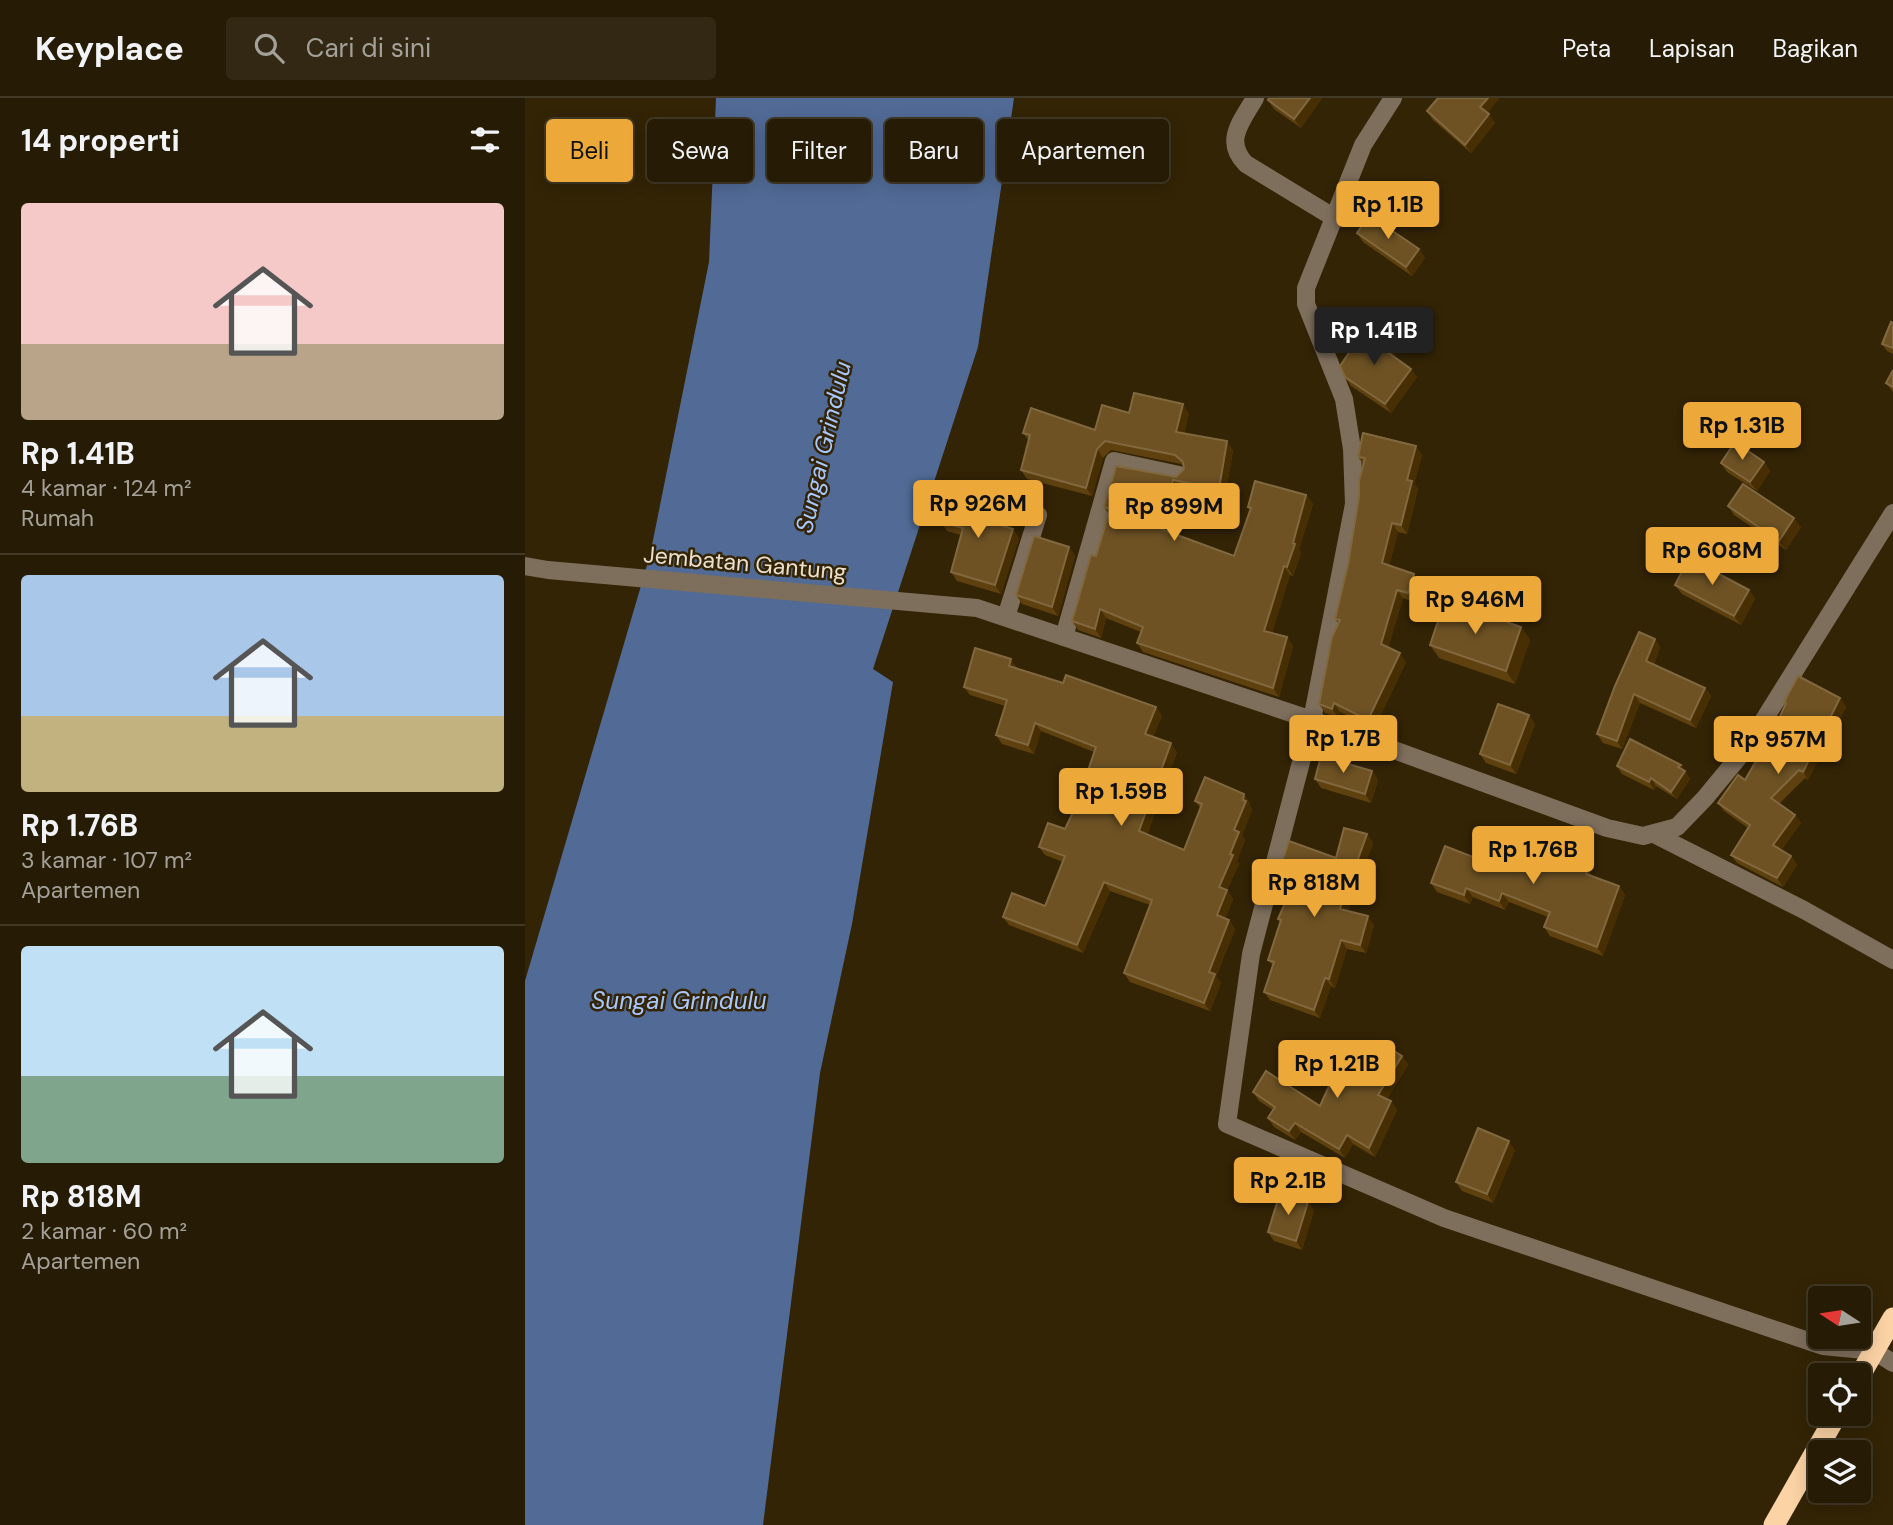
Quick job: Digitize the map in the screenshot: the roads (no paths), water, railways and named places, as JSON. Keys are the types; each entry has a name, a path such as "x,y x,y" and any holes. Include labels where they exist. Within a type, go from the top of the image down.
{"highway":[{"path":"1867,1363 1893,1318"},
{"path":"1774,1525 1830,1426"}],"street":[{"path":"1255,98 1235,133 1234,146 1238,156 1246,164 1333,218"},
{"path":"1393,98 1363,145 1306,288 1305,304 1344,399 1352,449 1354,504 1312,720 1251,954 1227,1124 1444,1218 1823,1346 1874,1351 1893,1363"},
{"path":"1064,637 1114,461 1179,475"},
{"path":"1654,834 1677,827 1747,747 1893,513"},
{"path":"1006,617 1038,514"},
{"name":"Jembatan Gantung","path":"525,566 977,608 1312,720 1608,828 1643,836 1654,834"},
{"path":"1654,834 1804,910 1893,960"}],"water":[{"name":"Sungai Grindulu","path":"716,98 1014,98 1011,119 997,119 997,182 1002,182 978,347 873,669 893,682 852,924 820,1073 763,1525 525,1525 525,981 650,555 709,262 712,182 753,182 753,119 715,119"}]}
